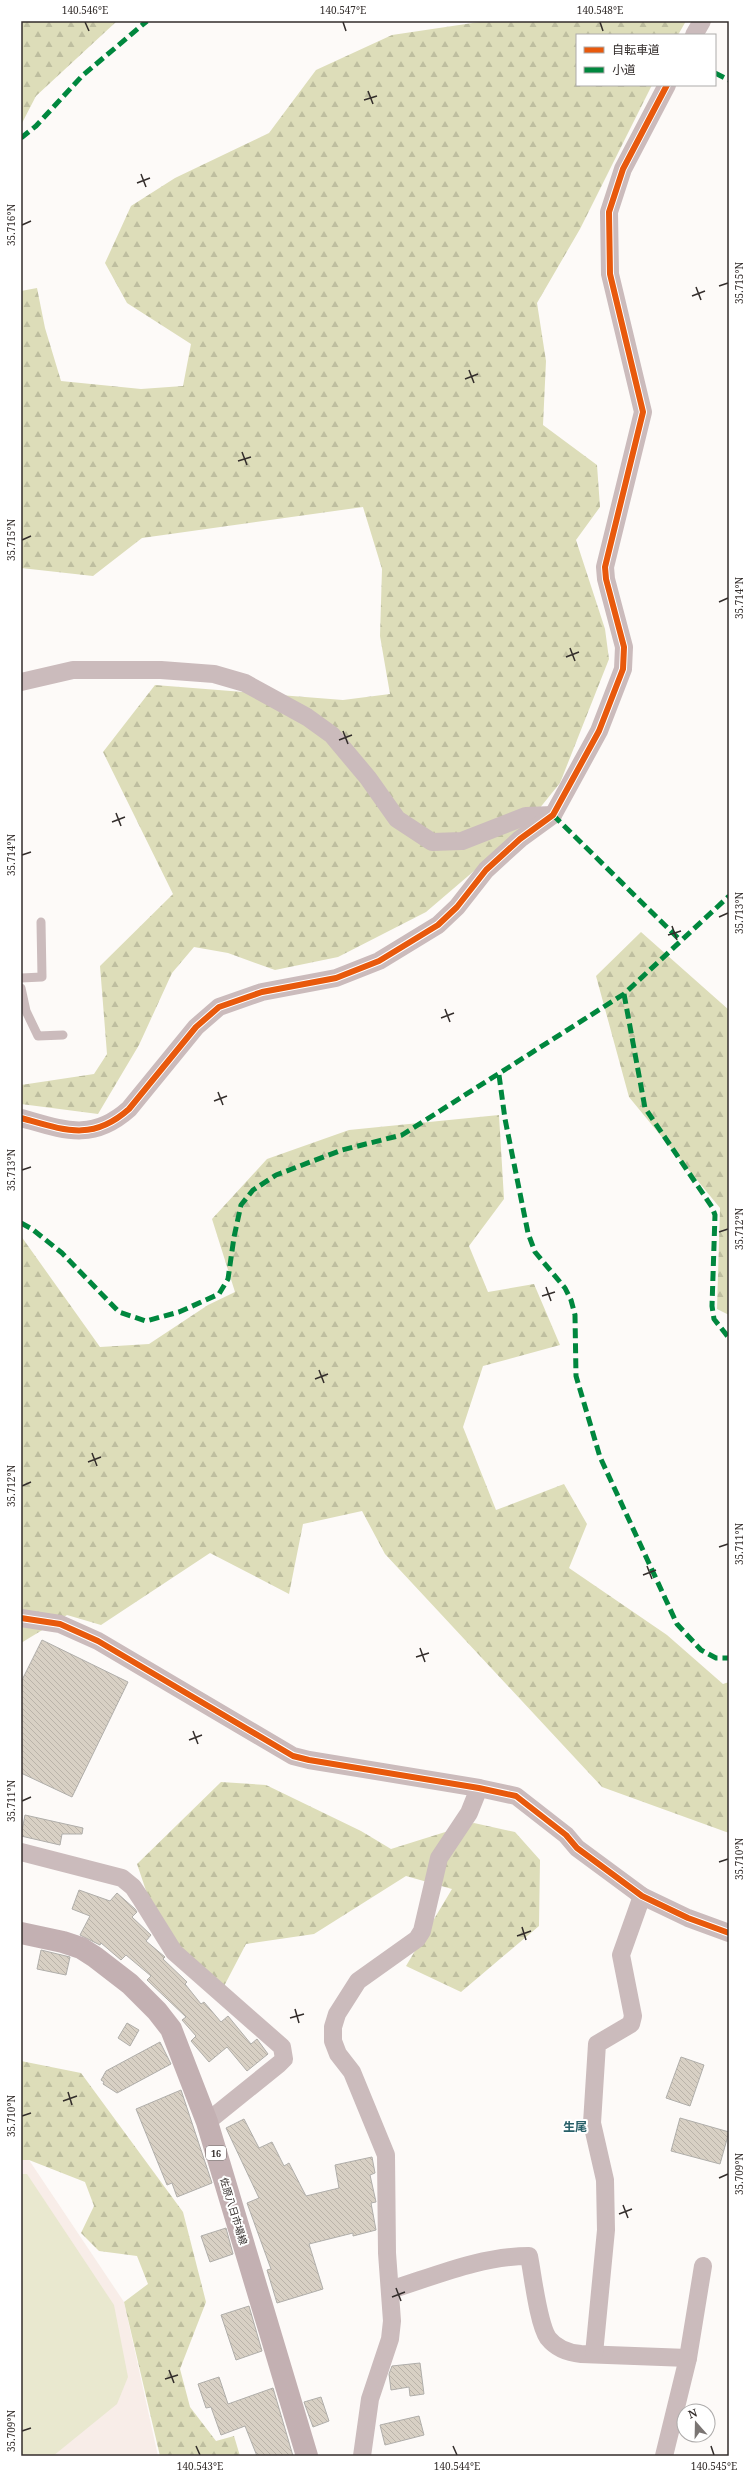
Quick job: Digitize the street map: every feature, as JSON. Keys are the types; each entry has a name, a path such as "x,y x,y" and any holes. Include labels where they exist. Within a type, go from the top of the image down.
{"main road":[{"name":"佐原八日市場線","path":"21,1933 63,1942 81,1948 112,1969 157,2011 178,2042 207,2122 307,2456"}],"street":[{"path":"695,34 702,21"},
{"path":"21,1118 82,1132 101,1128 116,1121 129,1110 200,1023 219,1007 262,992 336,978 379,961 393,953 438,925 457,907 486,870 520,839 553,815 599,731 623,669 624,647 606,579 605,567 642,412 610,274 609,212 623,169 666,86"},
{"path":"21,682 73,670 154,670 214,674 246,683 307,717 332,735 368,778 397,819 432,842 462,841 526,816 553,815"},
{"path":"21,1618 60,1624 98,1641 293,1756 480,1788 516,1796 566,1835 577,1848 642,1896 688,1918 729,1932"},
{"path":"362,2456 370,2399 390,2339 392,2321 386,2253 386,2155 352,2072 338,2054 333,2041 333,2027 337,2014 358,1981 417,1940 422,1931 439,1858 468,1813 480,1788"},
{"path":"21,1852 122,1878 141,1899 174,1952 282,2047 284,2059 207,2122"},
{"path":"594,2354 606,2230 605,2180 592,2123 597,2044 631,2024 633,2016 621,1955 642,1896"},
{"path":"390,2290 485,2260 504,2256 529,2256 543,2326 548,2338 569,2353 688,2358"},
{"path":"664,2456 688,2358 703,2266"}],"lane":[{"path":"21,978 42,977 41,922"},
{"path":"21,988 26,1011 38,1036 64,1034"}],"shaded area":[{"path":"21,2160 29,2160 124,2302 158,2456 21,2456"}],"green space":[{"path":"21,21 117,21 36,96 21,125"},
{"path":"486,21 686,21 679,34 576,34 576,86 652,86 580,229 537,303 546,361 543,425 597,465 600,507 576,540 605,629 609,659 560,783 522,830 426,912 338,957 275,970 228,953 194,947 172,973 139,1045 98,1114 21,1104 21,1085 94,1074 107,1054 100,966 173,894 103,752 155,685 343,700 390,694 380,636 382,569 363,507 142,538 93,576 21,568 21,291 37,288 45,328 61,381 141,389 183,386 191,344 127,303 105,263 131,206 175,178 269,133 316,70 392,35"},
{"path":"641,932 729,1010 729,1315 717,1309 720,1208 629,1097 596,976"},
{"path":"499,1115 504,1199 469,1246 488,1292 534,1284 560,1345 483,1366 463,1427 496,1510 564,1484 587,1524 569,1568 667,1635 723,1684 729,1682 729,1833 602,1787 385,1554 362,1511 303,1524 289,1594 210,1553 101,1625 67,1615 21,1643 21,1236 100,1347 149,1344 208,1305 235,1292 212,1219 267,1159 349,1130"},
{"path":"221,1782 266,1785 361,1831 391,1849 474,1823 515,1832 540,1860 539,1926 461,1992 406,1966 452,1889 406,1876 314,1934 246,1944 222,1990 157,1923 137,1864"},
{"path":"21,2061 81,2073 183,2212 206,2302 180,2369 190,2407 216,2441 234,2436 240,2456 160,2456 124,2302 148,2284 137,2256 99,2251 81,2233 94,2206 85,2182 29,2160 21,2160"},
{"path":"21,2174 27,2174 114,2305 128,2377 117,2404 53,2456 21,2456"}],"building":[{"path":"42,1640 128,1682 72,1797 21,1773 21,1682"},
{"path":"25,1815 83,1828 82,1834 62,1834 60,1845 21,1836"},
{"path":"79,1890 110,1901 117,1893 135,1909 137,1912 132,1917 151,1935 146,1941 165,1957 163,1959 187,1982 185,1984 201,2004 204,2002 221,2022 228,2016 251,2044 257,2039 268,2054 247,2071 227,2047 209,2062 191,2041 196,2036 182,2020 186,2017 147,1980 151,1976 126,1955 121,1960 101,1943 100,1945 80,1935 90,1916 72,1909"},
{"path":"41,1950 70,1957 66,1975 37,1969"},
{"path":"127,2023 139,2030 130,2046 118,2038"},
{"path":"160,2042 171,2064 117,2093 103,2084 104,2082 101,2080 106,2071"},
{"path":"681,2057 704,2065 690,2106 666,2098"},
{"path":"181,2090 212,2183 177,2197 172,2183 167,2185 136,2109"},
{"path":"680,2118 729,2132 720,2164 671,2151"},
{"path":"244,2119 259,2148 272,2142 284,2166 289,2163 306,2196 339,2188 335,2165 372,2157 375,2173 370,2175 376,2202 371,2203 376,2230 353,2236 353,2233 309,2244 323,2289 277,2303 267,2270 271,2269 247,2203 259,2198 226,2128"},
{"path":"226,2228 233,2254 210,2262 201,2236"},
{"path":"249,2306 262,2351 236,2360 221,2315"},
{"path":"420,2363 424,2394 410,2396 409,2387 391,2390 389,2374 392,2366"},
{"path":"219,2377 228,2404 273,2388 293,2456 257,2456 245,2426 221,2435 211,2407 206,2408 198,2384"},
{"path":"321,2397 329,2421 313,2427 304,2402"},
{"path":"419,2416 424,2435 385,2445 380,2425"}],"marked path":[{"path":"21,138 36,126 82,76 147,21"},
{"path":"716,74 729,80"},
{"path":"553,815 681,941"},
{"path":"21,1223 32,1229 62,1253 119,1312 146,1321 179,1312 219,1294 228,1279 234,1237 241,1205 253,1190 276,1175 342,1150 402,1135 624,994 729,896"},
{"path":"624,994 645,1108 712,1207 715,1215 712,1306 714,1319 729,1338"},
{"path":"499,1075 505,1119 528,1233 535,1252 565,1288 571,1300 575,1315 576,1376 600,1457 677,1624 701,1650 716,1658 729,1658"}],"cycle path":[{"path":"21,1118 64,1129 77,1130 90,1130 103,1126 116,1119 129,1109 196,1027 219,1007 262,992 336,978 379,961 438,925 457,907 486,870 520,839 553,815 599,731 623,669 624,647 606,579 605,567 643,412 610,274 609,212 623,169 666,86"},
{"path":"21,1618 60,1624 98,1641 293,1756 309,1760 479,1788 516,1796 566,1835 577,1848 642,1896 688,1918 729,1933"}],"district":[{"name":"生尾","path":"575,2126"}]}
